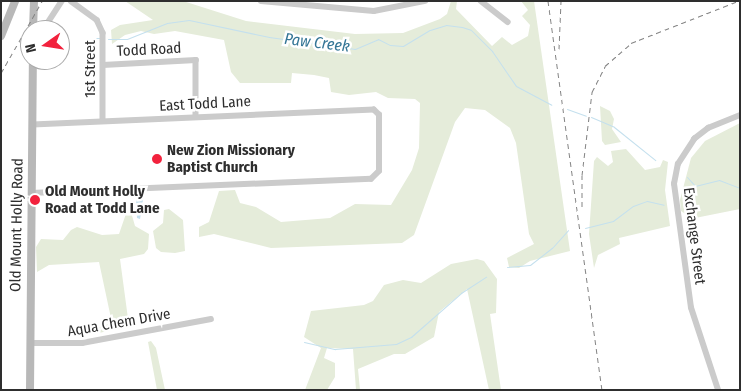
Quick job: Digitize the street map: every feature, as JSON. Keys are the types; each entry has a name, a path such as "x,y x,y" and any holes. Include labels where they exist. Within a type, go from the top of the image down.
{"street":[{"path":"1,36 15,1"},
{"path":"33,20 34,1"},
{"path":"50,20 62,1"},
{"name":"1st Street","path":"71,1 101,26 104,65 104,121"},
{"path":"261,1 361,11 388,10 425,1"},
{"path":"481,1 508,22"},
{"name":"Todd Road","path":"104,65 196,60 196,117"},
{"name":"Old Mount Holly Road","path":"30,390 33,70"},
{"name":"East Todd Lane","path":"31,193 376,177 379,171 378,111 33,125"},
{"name":"Exchange Street","path":"718,390 691,308 674,184 678,164 694,139 708,128 740,115"},
{"name":"Aqua Chem Drive","path":"30,344 82,344 211,319"}],"green space":[{"path":"125,1 183,1 246,21 355,34 403,33 440,19 447,14 451,1 457,1 456,9 492,46 502,37 512,45 528,36 530,25 522,16 528,10 521,1 534,1 570,251 530,261 519,268 509,267 507,258 534,244 529,234 516,143 510,128 485,110 465,108 455,122 414,235 402,243 271,248 214,234 199,237 199,227 209,222 219,191 235,190 240,203 256,207 281,222 330,218 355,204 391,205 412,170 419,148 420,103 415,99 388,98 376,92 349,95 331,92 329,78 314,75 292,73 291,83 240,83 231,72 224,40 175,31 154,34 141,31 125,35 112,44 111,30 120,25 153,20"},
{"path":"600,106 610,111 614,119 612,129 621,142 605,145 602,141"},
{"path":"740,123 740,209 695,218 687,215 681,211 680,200 691,158 705,141"},
{"path":"626,149 645,170 660,167 663,160 668,162 665,190 670,226 619,238 620,244 598,255 594,268 589,234 594,161 597,157 608,166 613,162 611,151"},
{"path":"129,205 135,226 149,234 148,249 144,254 120,259 129,326 99,333 99,327 112,323 99,262 49,265 37,272 36,247 41,239 63,240 71,230 77,227 102,235 119,234"},
{"path":"169,209 183,220 185,251 175,253 161,252 156,248 153,231 163,223 164,210"},
{"path":"477,259 484,261 497,279 496,313 490,314 501,390 489,390 467,289 439,312 434,337 405,354 394,354 358,369 360,390 356,390 353,349 327,348 324,358 335,363 335,377 327,390 305,390 321,348 304,337 311,311 364,305 373,301 384,285 403,280 421,283 451,264"},
{"path":"151,341 156,348 165,390 157,390 148,342"}],"water":[{"path":"136,199 143,200 140,219 137,218"}],"waterway":[{"name":"Paw Creek","path":"108,39 127,39 167,23 189,20 269,37 355,49 378,39 390,45 403,46 430,30 446,25 462,27 471,30 492,51 516,86 551,105"},
{"name":"Paw Creek","path":"94,38 100,38"},
{"name":"Paw Creek","path":"567,109 586,116"},
{"name":"Paw Creek","path":"591,117 614,127 655,160"},
{"name":"Paw Creek","path":"687,177 695,186"},
{"name":"Paw Creek","path":"695,186 719,180 740,188"},
{"path":"687,202 694,198 695,187"},
{"path":"585,228 613,221 633,206 647,201 664,205"},
{"path":"507,267 530,265 552,248 568,230"},
{"path":"304,342 335,349 396,344 411,337 461,293 486,277"}],"railway":[{"path":"1,73 42,1"},
{"path":"548,1 602,390"},
{"path":"559,49 561,1"},
{"path":"582,207 582,175 592,92 605,66 631,43 738,1"}],"place":[{"name":"New Zion Missionary Baptist Church","path":"157,159"},
{"name":"Old Mount Holly Road at Todd Lane","path":"35,200"}]}
